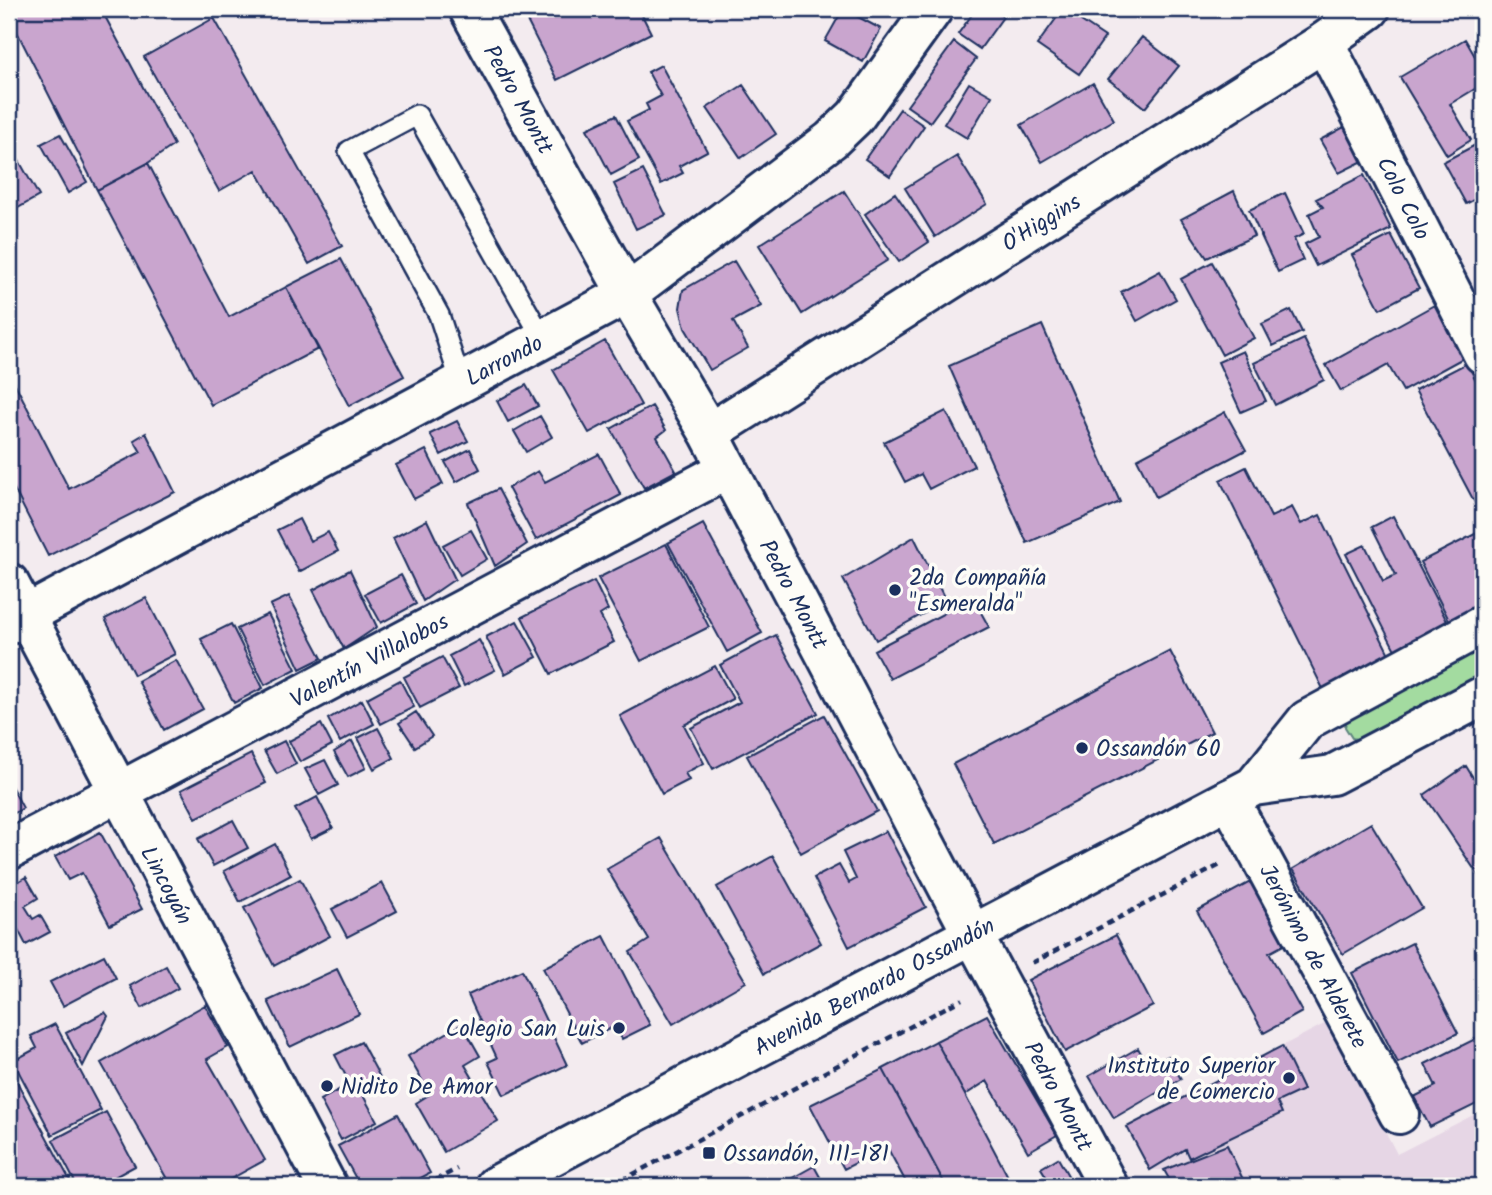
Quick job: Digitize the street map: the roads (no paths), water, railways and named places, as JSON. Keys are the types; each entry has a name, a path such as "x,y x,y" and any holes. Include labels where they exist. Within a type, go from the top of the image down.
{"street":[{"name":"Pedro Montt","path":"469,9 709,433 972,935 1108,1186"},
{"name":"Larrondo","path":"15,607 461,383 628,294 831,140 855,117 933,9"},
{"name":"O'Higgins","path":"709,433 1324,42 1370,9"},
{"name":"Colo Colo","path":"1324,42 1483,354"},
{"name":"Valentín Villalobos","path":"9,850 728,468"},
{"name":"Lincoyán","path":"15,607 118,793 327,1186"},
{"name":"Avenida Bernardo Ossandón","path":"1241,792 1307,720 1483,625"},
{"name":"Avenida Bernardo Ossandón","path":"495,1186 1241,792 1332,775 1483,696"},
{"name":"Jerónimo de Alderete","path":"1241,792 1399,1114"}],"lane":[{"path":"461,383 439,314 349,152 417,115 543,339"}],"place":[{"name":"2da Compañía \"Esmeralda\"","path":"895,590"},
{"name":"Ossandón 60","path":"1082,748"},
{"name":"Colegio San Luis","path":"619,1028"},
{"name":"Instituto Superior de Comercio","path":"1289,1078"},
{"name":"Nidito De Amor","path":"327,1086"},
{"name":"Ossandón, 111-181","path":"709,1153"}]}
